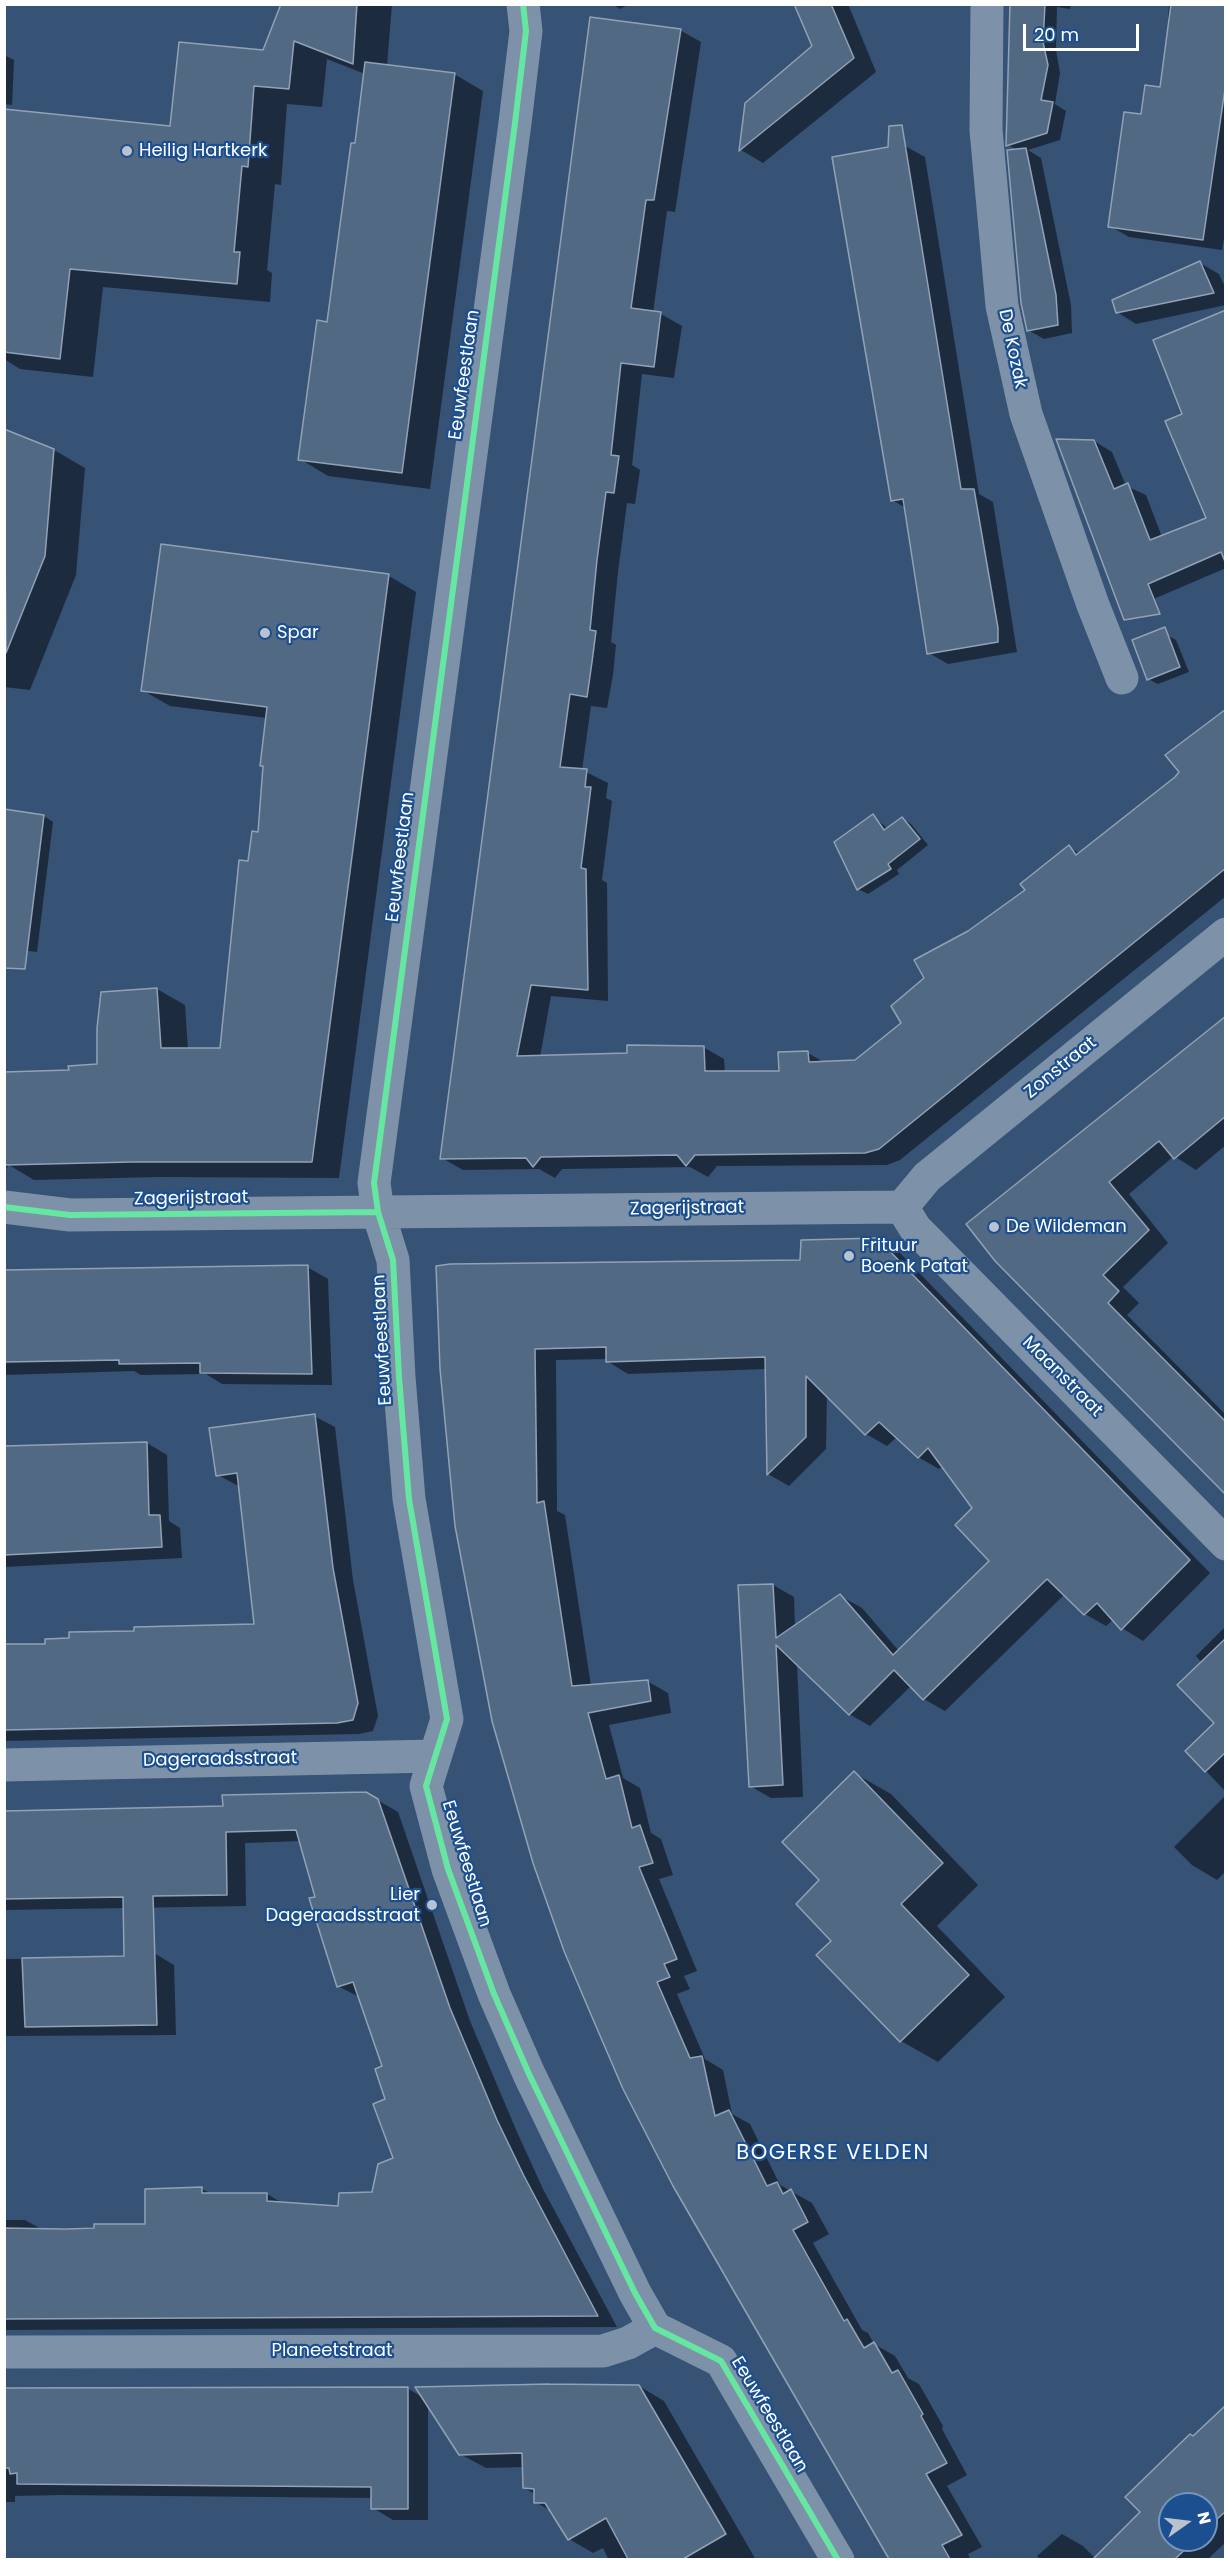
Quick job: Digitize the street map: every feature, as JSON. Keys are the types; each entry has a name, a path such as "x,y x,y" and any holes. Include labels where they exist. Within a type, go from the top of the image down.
{"street":[{"name":"Eeuwfeestlaan","path":"523,4 526,31 515,123 374,1184 378,1212 393,1260 409,1499 447,1719 426,1786 448,1869 494,1994 577,2176 655,2328 721,2361 838,2559"},
{"name":"De Kozak","path":"987,4 986,130 1002,306 1026,414 1093,605 1122,678"},
{"name":"Zonstraat","path":"902,1207 927,1177 1226,934"},
{"name":"Zagerijstraat","path":"4,1207 70,1215 902,1207"},
{"name":"Maanstraat","path":"902,1207 915,1228 1226,1544"},
{"name":"Dageraadsstraat","path":"4,1765 435,1756"},
{"name":"Planeetstraat","path":"4,2352 603,2351 628,2343 655,2328"}],"building":[{"name":"Heilig Hartkerk","path":"281,4 357,4 353,64 294,41 289,89 254,86 248,167 242,166 234,252 240,252 237,284 70,269 60,359 4,352 4,109 170,126 179,42 263,50"},
{"path":"794,4 831,4 854,58 739,151 745,103 812,46"},
{"path":"1010,4 1045,4 1043,42 1048,65 1041,100 1053,102 1047,133 1006,146"},
{"path":"1171,4 1226,4 1226,82 1203,240 1108,227 1124,112 1141,114 1145,85 1160,87"},
{"path":"590,17 681,29 654,200 646,200 631,308 661,312 654,367 621,363 611,455 619,456 614,493 606,492 590,630 596,631 587,697 570,694 560,767 587,769 585,787 591,787 581,868 586,869 588,990 531,985 517,1056 627,1053 627,1045 704,1046 705,1071 779,1071 778,1052 808,1051 809,1062 855,1060 901,1023 891,1006 924,978 914,960 968,931 1025,890 1020,884 1069,845 1076,855 1175,777 1179,772 1165,755 1226,709 1226,868 879,1149 865,1153 695,1155 686,1166 677,1155 541,1157 533,1167 526,1158 440,1159"},
{"path":"365,62 455,73 402,473 298,460 317,320 327,322 351,143 355,143"},
{"path":"902,125 961,489 974,489 998,628 998,642 927,654 903,499 891,501 832,157 888,147 889,126"},
{"path":"1026,148 1056,295 1058,325 1027,331 1021,303 1007,150"},
{"path":"1200,261 1214,293 1116,313 1112,300"},
{"path":"1226,310 1226,564 1221,552 1148,584 1160,614 1124,620 1056,439 1094,440 1114,489 1128,483 1150,540 1206,518 1165,421 1182,414 1153,340"},
{"path":"4,429 54,449 45,556 6,653"},
{"path":"161,544 389,574 312,1162 4,1165 4,1072 69,1070 68,1066 97,1064 97,1028 101,992 157,988 161,1048 220,1048 239,860 248,861 252,831 258,832 263,766 260,766 267,707 141,691"},
{"path":"1165,627 1180,667 1147,680 1132,640"},
{"path":"4,809 44,815 25,969 4,968"},
{"path":"873,814 884,830 902,817 920,839 888,864 891,869 857,890 834,842"},
{"path":"1226,1016 1226,1116 1174,1159 1159,1141 1109,1182 1149,1230 1103,1275 1119,1291 1108,1303 1226,1422 1226,1495 995,1261 966,1224"},
{"path":"877,1238 1190,1560 1121,1630 1097,1603 1084,1615 1047,1579 923,1700 894,1670 849,1715 776,1645 783,1785 749,1787 738,1585 773,1584 776,1638 840,1594 893,1655 989,1561 955,1525 972,1508 928,1448 918,1458 879,1422 865,1435 806,1376 806,1437 767,1475 765,1357 606,1362 606,1347 535,1349 537,1503 544,1501 572,1686 648,1680 651,1701 588,1713 606,1779 619,1775 632,1828 640,1825 653,1863 639,1867 677,1959 664,1964 670,1977 657,1982 690,2058 702,2056 715,2116 729,2110 767,2186 777,2182 783,2194 791,2189 808,2222 793,2230 844,2321 847,2319 864,2348 874,2342 892,2373 898,2370 923,2414 921,2416 947,2463 926,2474 962,2535 942,2545 950,2559 889,2559 673,2186 623,2089 589,2010 564,1951 533,1863 492,1721 455,1526 440,1369 436,1266 800,1260 801,1240"},
{"path":"308,1265 312,1374 200,1373 200,1363 119,1364 119,1360 4,1362 4,1270"},
{"path":"315,1414 333,1568 358,1703 353,1720 337,1723 4,1730 4,1644 45,1644 45,1639 69,1638 69,1632 134,1631 134,1627 254,1624 237,1473 216,1476 209,1428"},
{"path":"147,1442 149,1515 160,1515 162,1547 4,1555 4,1446"},
{"path":"1226,1638 1226,1752 1205,1772 1185,1751 1214,1723 1177,1685"},
{"path":"854,1771 943,1863 901,1904 969,1975 900,2042 816,1955 831,1941 796,1904 819,1880 782,1842"},
{"path":"366,1792 378,1799 450,2008 497,2120 598,2316 4,2319 4,2228 65,2229 94,2228 94,2224 145,2224 145,2189 202,2187 202,2193 267,2193 267,2201 338,2206 339,2193 372,2192 378,2164 393,2158 373,2104 385,2099 375,2069 382,2066 353,1982 337,1987 309,1898 315,1897 296,1830 226,1832 227,1895 153,1896 157,2025 25,2027 22,1958 124,1956 123,1897 4,1899 4,1811 223,1806 222,1795"},
{"path":"549,2384 639,2385 726,2534 683,2559 628,2559 606,2518 568,2540 545,2503 534,2503 534,2489 523,2488 522,2453 459,2455 415,2387"},
{"path":"408,2387 408,2509 371,2509 371,2487 17,2484 17,2473 10,2474 9,2468 4,2468 4,2388"},
{"path":"1226,2405 1226,2511 1218,2518 1218,2492 1158,2492 1158,2552 1182,2552 1175,2559 1093,2559 1140,2512 1125,2497 1190,2434 1193,2436"}],"cycle path":[{"path":"523,4 526,31 515,123 374,1183 378,1212 393,1260 399,1377 409,1499 447,1719 426,1786 448,1869 494,1994 529,2074 635,2293 655,2328 721,2361 838,2560"},
{"path":"4,1207 70,1215 378,1212"}],"place":[{"name":"Heilig Hartkerk","path":"127,151"},
{"name":"Spar","path":"265,633"},
{"name":"De Wildeman","path":"994,1227"},
{"name":"Frituur Boenk Patat","path":"849,1256"},
{"name":"Lier Dageraadsstraat","path":"432,1905"}],"district":[{"name":"BOGERSE VELDEN","path":"833,2154"}]}
